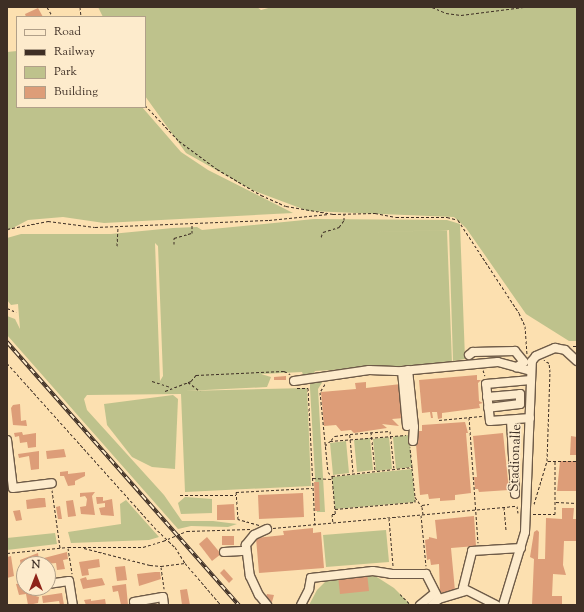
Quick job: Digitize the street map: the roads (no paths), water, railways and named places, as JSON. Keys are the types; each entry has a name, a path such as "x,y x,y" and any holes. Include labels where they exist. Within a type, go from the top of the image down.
{"street":[{"name":"Stadionalle","path":"502,605 521,548 527,515 532,361 536,356 555,348 565,350 577,361"},
{"path":"469,354 473,352 515,350 524,362 517,367"},
{"path":"296,381 369,370 405,370 505,362 531,371"},
{"path":"405,370 414,427 410,436 405,370"},
{"path":"530,418 490,421 486,384 531,380"},
{"path":"487,397 520,394 520,404 488,411"},
{"path":"511,420 515,494"},
{"path":"7,440 13,488 52,483"},
{"path":"267,529 254,535 246,546 250,576 259,595 267,605"},
{"path":"496,605 465,590 462,584 472,551 521,548"},
{"path":"224,552 246,551"},
{"path":"302,605 309,589 311,578 373,571 391,574 426,574 437,596"},
{"path":"56,583 69,581 73,605"},
{"path":"420,605 437,596 454,594 465,590"},
{"path":"432,605 437,596"},
{"path":"134,602 164,601"}],"railway":[{"path":"7,342 239,605"}]}
